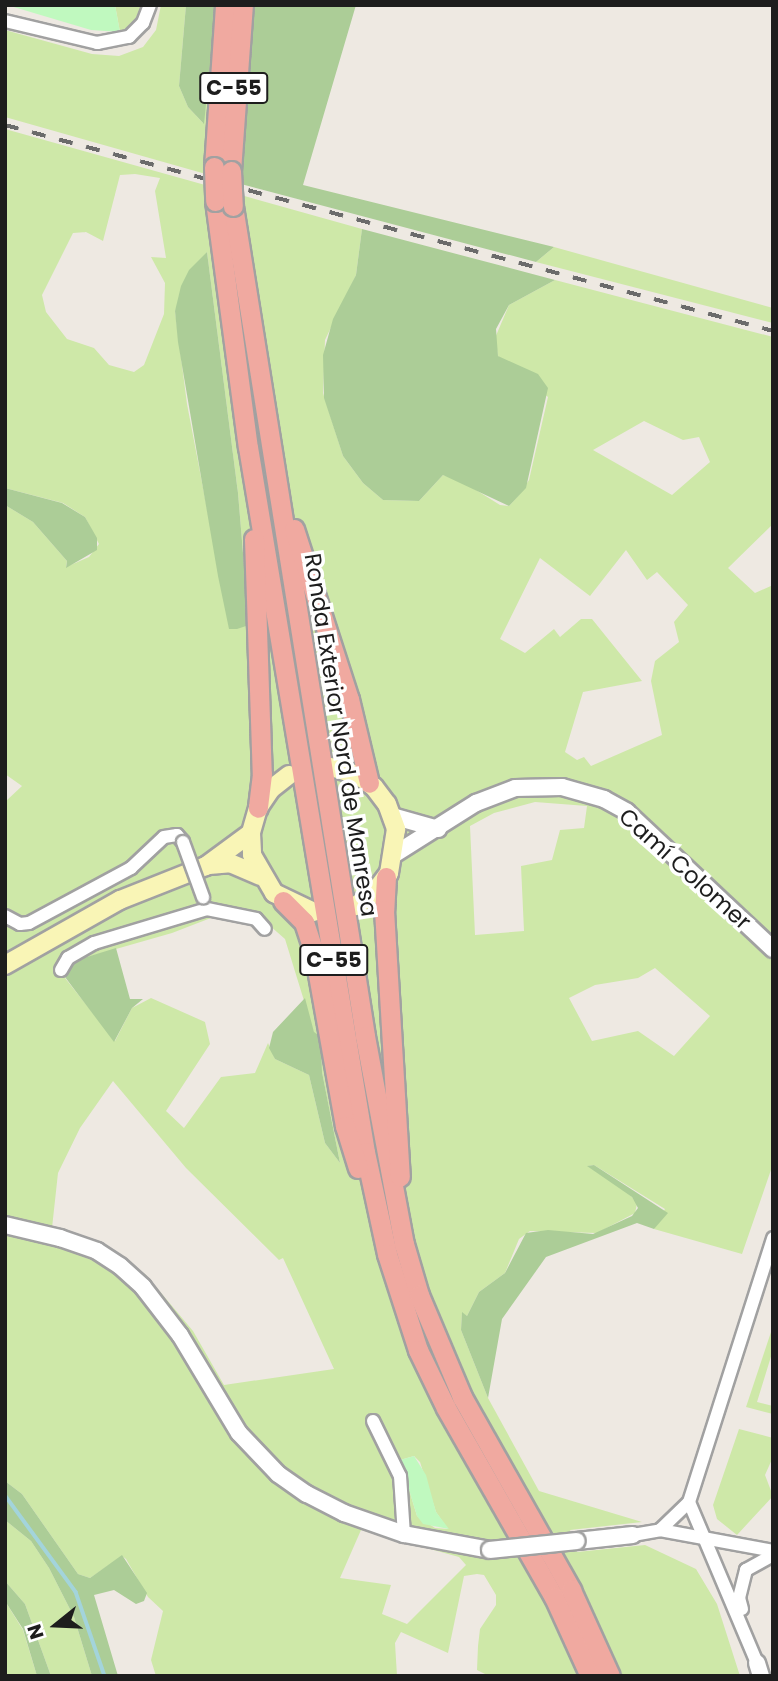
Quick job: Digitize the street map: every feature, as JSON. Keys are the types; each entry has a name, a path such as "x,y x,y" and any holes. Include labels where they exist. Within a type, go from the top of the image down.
{"highway":[{"name":"Ronda Exterior Nord de Manresa","path":"225,5 222,169 224,203 254,485 365,1152 387,1254 418,1350 446,1408 554,1597 590,1676"},
{"name":"Ronda Exterior Nord de Manresa","path":"222,169 243,5"},
{"name":"Ronda Exterior Nord de Manresa","path":"224,203 267,429 367,1049 404,1244 419,1295 462,1397 571,1590 610,1676"},
{"path":"267,429 302,562 349,699 369,783"},
{"path":"254,485 254,594 262,774 258,808"},
{"path":"386,877 389,1016 404,1244"},
{"path":"283,901 304,922 314,952 345,1126 387,1254"}],"main road":[{"path":"331,767 369,783 393,816 395,854 386,877 355,906"},
{"path":"260,876 251,833 258,808 271,789 289,775"},
{"path":"206,866 251,833"},
{"path":"5,965 120,900 206,866 230,863 260,876 283,901 314,912"}],"street":[{"path":"5,21 97,43 129,37 143,23 150,5"},
{"name":"Camí Colomer","path":"395,854 438,830 476,803 515,788 562,787 604,799 653,835 773,949"},
{"path":"393,816 438,830"},
{"path":"5,916 20,924 29,923 131,868 164,837 177,835 183,842 205,903"},
{"path":"61,970 68,958 94,943 205,903 256,919 265,929"},
{"path":"5,1225 60,1238 120,1266 143,1287 180,1335 216,1402 269,1465 344,1513 404,1534 490,1550 660,1530 773,1553"},
{"path":"660,1530 689,1502 767,1272 773,1238"},
{"path":"373,1421 400,1476 404,1534"},
{"path":"689,1502 759,1670"},
{"path":"759,1670 739,1598 741,1581 749,1566 773,1553"}],"green space":[{"path":"7,5 115,5 120,32 91,30"},
{"path":"115,5 143,5 133,23 120,32"},
{"path":"161,5 186,5 179,86 188,107 203,123 216,5 255,5 241,184 5,117 5,30 92,54 119,56 143,47 156,30"},
{"path":"186,5 216,5 204,124 188,107 179,86"},
{"path":"255,5 356,5 303,185 554,247 536,262 241,184 240,135"},
{"path":"5,129 362,229 356,275 325,340 323,393 343,456 363,483 383,500 419,501 443,475 460,480 500,505 509,506 519,495 529,480 548,397 498,356 495,338 509,305 555,280 773,337 773,524 728,568 755,593 773,585 773,1164 742,1254 654,1229 665,1209 594,1165 588,1166 629,1193 637,1204 635,1213 597,1233 530,1231 519,1239 505,1273 479,1292 467,1316 462,1313 461,1330 488,1398 539,1491 642,1522 570,1530 577,1552 645,1545 696,1569 717,1604 740,1676 489,1676 477,1670 478,1646 480,1629 496,1605 496,1595 484,1575 477,1574 464,1576 448,1653 401,1632 395,1643 397,1676 156,1676 151,1660 163,1611 148,1597 126,1559 122,1556 90,1578 78,1574 22,1494 5,1481 5,954 9,952 5,949 5,802 22,786 5,774 5,505 33,522 67,561 66,567 89,557 99,544 85,517 63,503 5,488","holes":["135,174 160,178 155,191 166,258 151,257 165,283 164,314 144,365 134,372 109,365 94,348 67,339 46,312 42,295 73,233 86,232 103,241 120,175","207,252 238,493 249,624 230,629 187,404 175,311","644,421 683,440 699,437 710,462 672,495 593,450","626,550 647,580 657,572 688,605 674,622 679,642 655,661 651,681 662,735 591,766 584,757 577,760 565,752 583,692 642,681 592,619 581,619 560,637 554,629 525,653 500,639 540,558 590,596","535,802 587,806 584,828 560,830 552,860 521,866 524,931 475,935 470,826 494,813","216,916 239,917 262,934 269,925 285,939 314,1033 321,1037 322,1072 340,1163 325,1143 309,1075 275,1059 268,1043 255,1073 221,1077 184,1128 166,1111 210,1044 205,1022 151,998 132,1008 115,1041 65,978 74,961 172,933","655,968 710,1016 674,1056 638,1031 592,1041 569,998 595,985 638,978","113,1081 186,1168 279,1260 283,1258 334,1369 224,1385 193,1331 146,1275 109,1247 52,1228 58,1173 80,1128","414,1456 420,1462 436,1512 448,1529 435,1528 417,1516 400,1460","361,1530 459,1557 466,1565 407,1624 382,1614 391,1585 340,1578"]},
{"path":"362,229 555,280 509,305 496,329 498,356 538,374 548,388 526,488 509,506 443,475 419,501 383,500 363,483 343,456 324,398 323,355 333,319 356,275"},
{"path":"554,247 773,308 773,323 536,262"},
{"path":"207,252 238,493 249,625 237,629 229,629 218,576 175,311 181,286 189,270"},
{"path":"5,488 62,503 85,517 97,538 97,550 66,568 67,561 33,522 5,505"},
{"path":"116,948 130,999 143,999 132,1008 114,1042 65,977 74,961"},
{"path":"305,998 314,1032 321,1037 322,1072 340,1163 325,1143 309,1075 275,1059 269,1048 273,1032"},
{"path":"594,1165 668,1213 654,1229 637,1223 546,1257 502,1319 488,1398 461,1330 462,1312 467,1316 479,1292 505,1273 526,1233 548,1230 593,1234 632,1216 638,1208 632,1197 587,1166"},
{"path":"773,1326 773,1350 757,1402 773,1406 773,1414 746,1407"},
{"path":"739,1429 773,1438 773,1457 765,1475 773,1496 737,1535 717,1519 713,1505"},
{"path":"414,1456 426,1475 436,1512 449,1529 423,1524 417,1516 400,1460"},
{"path":"5,1481 22,1494 78,1574 90,1578 122,1555 147,1593 144,1601 136,1604 114,1590 94,1595 118,1676 92,1676 74,1617 49,1568 31,1541 5,1520"},
{"path":"5,1520 31,1541 49,1568 74,1617 92,1676 51,1676 25,1604 5,1581"},
{"path":"5,1581 25,1604 51,1676 37,1676 23,1629 5,1601"},
{"path":"5,1601 23,1630 37,1676 5,1676"}],"waterway":[{"path":"5,1495 76,1592 105,1676"}],"railway":[{"path":"5,125 773,331"}]}
